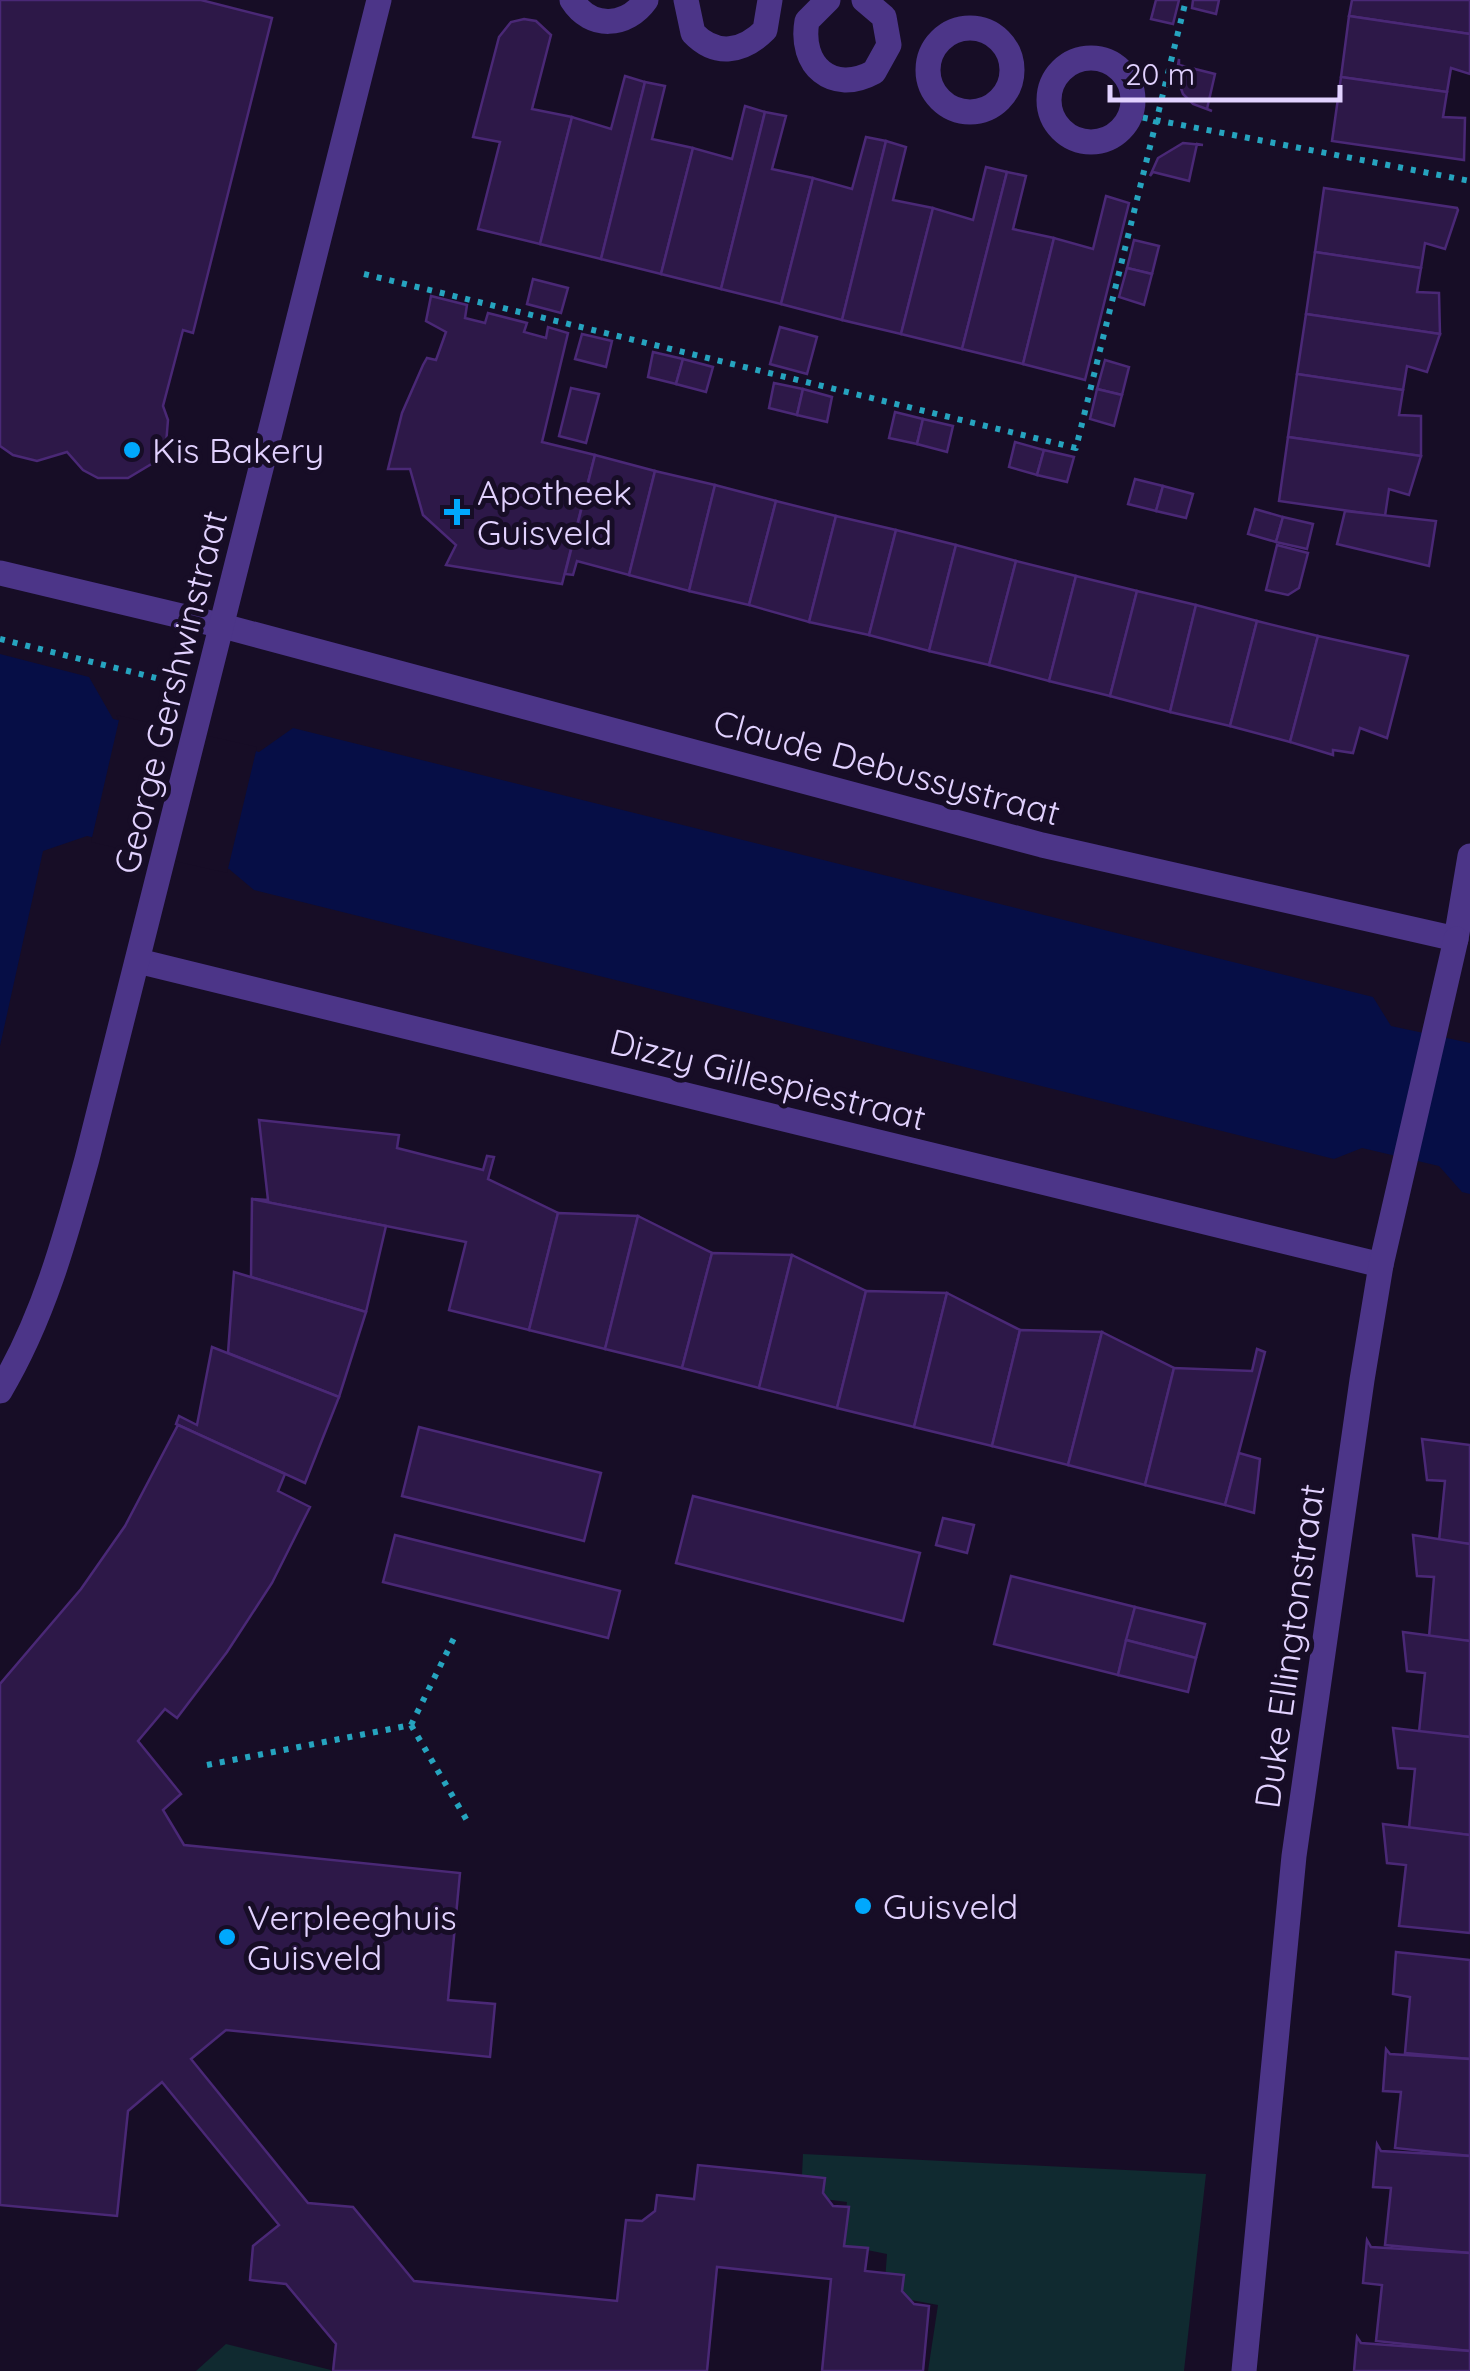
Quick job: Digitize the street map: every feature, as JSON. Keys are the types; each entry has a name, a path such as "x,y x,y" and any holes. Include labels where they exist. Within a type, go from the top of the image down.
{"street":[{"name":"George Gershwinstraat","path":"0,1390 18,1360 58,1263 138,961 379,0"},
{"path":"572,0 581,12 608,22 636,14 646,0"},
{"path":"686,0 693,33 712,48 742,48 765,30 769,9 806,28"},
{"path":"828,0 816,9 806,28 805,50 812,64 831,79 861,79 874,72 888,48 889,30 884,16 864,0"},
{"path":"984,30 1006,48 1012,77 1007,92 996,103 983,110 954,110 934,95 928,82 928,60 951,31 984,30"},
{"path":"888,48 928,60"},
{"path":"1106,60 1128,77 1133,91 1130,114 1128,122 1104,140 1076,140 1056,125 1048,97 1051,87 1072,61 1106,60"},
{"path":"1012,77 1051,87"},
{"name":"Claude Debussystraat","path":"0,572 223,626 1042,844 1456,939"},
{"path":"1456,939 1470,856"},
{"name":"Duke Ellingtonstraat","path":"1244,2371 1294,1856 1381,1265 1456,939"},
{"name":"Dizzy Gillespiestraat","path":"138,961 1381,1265"}],"path":[{"path":"314,262 1076,448 1186,0"},
{"path":"1130,114 1470,181"},
{"path":"0,639 206,690"},
{"path":"412,1724 454,1638"},
{"path":"206,1765 412,1724"},
{"path":"412,1724 469,1824"}],"green space":[{"path":"803,2154 1206,2174 1184,2371 928,2371 938,2305 884,2295 887,2254 842,2245 847,2202 801,2196"},
{"path":"226,2344 331,2370 331,2371 196,2371"}],"shaded area":[{"path":"0,654 89,677 113,719 259,752 293,728 1373,997 1391,1026 1470,1043 1470,1194 1462,1192 1439,1166 1362,1148 1334,1159 254,890 229,869 87,836 43,851 0,1046"}],"pier":[{"path":"116,715 257,747 227,873 91,842 119,720"}],"building":[{"path":"0,0 201,0 272,18 193,333 183,330 163,406 168,420 166,444 153,463 128,478 98,478 83,470 67,452 37,461 13,455 0,446"},
{"path":"1156,0 1179,0 1173,24 1151,19"},
{"path":"1193,0 1219,0 1216,14 1192,8"},
{"path":"1352,0 1470,0 1470,34 1349,16"},
{"path":"1349,16 1470,34 1470,74 1451,68 1447,92 1341,77"},
{"path":"536,21 551,35 532,109 572,117 540,244 478,229 500,142 473,137 499,37 511,22"},
{"path":"1179,59 1179,65 1215,74 1207,109 1212,111 1193,104 1183,94 1178,80"},
{"path":"625,76 645,82 601,259 540,244 572,117 611,129"},
{"path":"1341,77 1447,92 1443,117 1465,118 1464,160 1332,141"},
{"path":"645,82 665,86 652,139 693,148 661,274 601,259"},
{"path":"745,106 765,112 721,289 661,274 693,148 732,159"},
{"path":"765,112 786,116 772,169 813,178 781,304 721,289"},
{"path":"866,137 886,141 842,320 781,304 813,178 852,189"},
{"path":"886,141 906,147 893,200 933,208 901,334 842,320"},
{"path":"1183,143 1197,144 1189,181 1153,172 1150,176 1158,158"},
{"path":"986,167 1007,172 962,349 901,334 933,208 973,220"},
{"path":"1007,172 1026,176 1013,229 1054,238 1023,364 962,349"},
{"path":"1324,188 1458,210 1445,249 1425,243 1421,268 1315,252"},
{"path":"1106,196 1129,203 1085,380 1023,364 1054,238 1093,249"},
{"path":"1134,240 1159,246 1152,274 1127,268"},
{"path":"1315,252 1421,268 1417,292 1439,293 1440,334 1306,314"},
{"path":"1127,268 1152,274 1144,305 1119,297"},
{"path":"533,279 568,288 561,313 527,304"},
{"path":"431,296 467,305 465,318 485,323 488,313 527,323 524,332 546,338 548,327 568,333 542,442 595,455 562,584 446,565 456,545 423,515 410,469 388,469 402,413 427,358 436,360 446,332 426,321"},
{"path":"1306,314 1440,334 1427,372 1407,366 1403,390 1297,374"},
{"path":"780,327 817,337 807,374 770,364"},
{"path":"582,334 612,341 606,367 575,359"},
{"path":"653,352 683,359 676,384 648,377"},
{"path":"683,359 713,367 706,392 676,384"},
{"path":"1105,360 1129,367 1122,395 1097,389"},
{"path":"1297,374 1403,390 1399,415 1421,416 1421,456 1288,437"},
{"path":"774,383 803,389 797,415 769,408"},
{"path":"571,388 599,394 586,443 559,436"},
{"path":"803,389 832,397 827,422 797,415"},
{"path":"1097,389 1122,395 1114,426 1090,419"},
{"path":"895,412 923,419 917,444 889,438"},
{"path":"923,419 953,426 947,452 917,444"},
{"path":"1288,437 1421,456 1409,495 1389,489 1385,516 1279,501"},
{"path":"1015,442 1044,450 1037,475 1009,467"},
{"path":"1044,450 1074,457 1067,482 1037,475"},
{"path":"595,455 655,471 629,575 577,561 573,575 565,574"},
{"path":"655,471 715,485 689,591 629,575"},
{"path":"1135,479 1163,486 1156,511 1128,504"},
{"path":"715,485 776,501 749,605 689,591"},
{"path":"1163,486 1193,494 1186,518 1156,511"},
{"path":"776,501 836,516 809,622 749,605"},
{"path":"1255,509 1283,517 1276,542 1248,534"},
{"path":"1345,511 1436,521 1429,566 1337,544"},
{"path":"836,516 896,530 869,635 809,622"},
{"path":"1283,517 1313,524 1307,549 1276,542"},
{"path":"896,530 956,545 929,651 869,635"},
{"path":"956,545 1016,561 989,665 929,651"},
{"path":"1277,545 1308,553 1299,588 1288,595 1266,590"},
{"path":"1016,561 1076,576 1049,681 989,665"},
{"path":"1076,576 1137,591 1110,696 1049,681"},
{"path":"1137,591 1196,605 1170,712 1110,696"},
{"path":"1196,605 1257,621 1230,726 1170,712"},
{"path":"1257,621 1318,636 1290,742 1230,726"},
{"path":"1318,636 1408,656 1387,738 1360,728 1353,753 1333,750 1333,755 1290,742"},
{"path":"259,1120 399,1135 397,1148 483,1170 487,1156 494,1157 488,1179 558,1213 529,1330 449,1310 466,1242 252,1199 268,1200"},
{"path":"252,1199 386,1226 366,1312 251,1277"},
{"path":"558,1213 638,1216 605,1349 529,1330"},
{"path":"638,1216 712,1253 682,1368 605,1349"},
{"path":"712,1253 792,1255 759,1388 682,1368"},
{"path":"792,1255 866,1291 837,1408 759,1388"},
{"path":"234,1272 366,1312 339,1397 228,1353"},
{"path":"866,1291 947,1293 914,1427 837,1408"},
{"path":"947,1293 1020,1330 992,1446 914,1427"},
{"path":"1020,1330 1102,1332 1068,1465 992,1446"},
{"path":"1102,1332 1174,1368 1145,1485 1068,1465"},
{"path":"212,1347 339,1397 305,1483 176,1424 179,1416 197,1425"},
{"path":"1257,1349 1265,1352 1225,1505 1145,1485 1174,1368 1252,1371"},
{"name":"Verpleeghuis Guisveld","path":"178,1425 285,1474 278,1491 310,1507 272,1583 227,1652 177,1718 165,1709 138,1741 181,1794 163,1810 184,1845 460,1873 448,2000 495,2004 490,2057 226,2030 191,2059 308,2203 353,2207 414,2281 617,2301 626,2220 642,2221 655,2211 657,2195 694,2199 698,2165 825,2178 823,2193 833,2206 849,2207 844,2246 868,2248 865,2271 904,2275 902,2291 914,2304 929,2306 923,2371 822,2371 831,2279 717,2267 707,2371 333,2371 336,2344 286,2284 250,2280 253,2246 279,2225 162,2082 128,2111 117,2216 0,2205 0,1684 81,1589 125,1526"},
{"path":"419,1427 601,1473 584,1541 402,1496"},
{"path":"1422,1439 1470,1445 1470,1544 1439,1541 1445,1481 1427,1480"},
{"path":"1239,1453 1260,1459 1254,1513 1225,1505"},
{"path":"693,1496 920,1553 903,1621 676,1563"},
{"path":"943,1518 974,1525 967,1553 936,1545"},
{"path":"395,1535 620,1591 608,1638 383,1582"},
{"path":"1413,1535 1470,1544 1470,1641 1429,1637 1434,1577 1417,1576"},
{"path":"1011,1576 1135,1607 1118,1675 994,1644"},
{"path":"1135,1607 1205,1624 1196,1658 1126,1640"},
{"path":"1403,1632 1470,1641 1470,1737 1419,1732 1425,1673 1407,1671"},
{"path":"1126,1640 1196,1658 1188,1692 1118,1675"},
{"path":"1393,1728 1470,1737 1470,1835 1409,1828 1415,1769 1398,1768"},
{"path":"1383,1824 1470,1835 1470,1933 1399,1926 1406,1865 1387,1863"},
{"path":"1396,1952 1470,1960 1470,2059 1405,2053 1410,1997 1393,1994"},
{"path":"1386,2049 1390,2054 1470,2059 1470,2156 1395,2148 1401,2092 1383,2091"},
{"path":"1377,2144 1381,2151 1470,2156 1470,2253 1385,2245 1391,2188 1373,2187"},
{"path":"1367,2240 1371,2247 1470,2253 1470,2351 1376,2341 1382,2285 1363,2283"},
{"path":"1357,2337 1361,2343 1470,2351 1470,2371 1354,2371"}],"place":[{"name":"Kis Bakery","path":"132,450"},
{"name":"Apotheek Guisveld","path":"457,512"},
{"name":"Guisveld","path":"863,1906"},
{"name":"Verpleeghuis Guisveld","path":"227,1937"}]}
